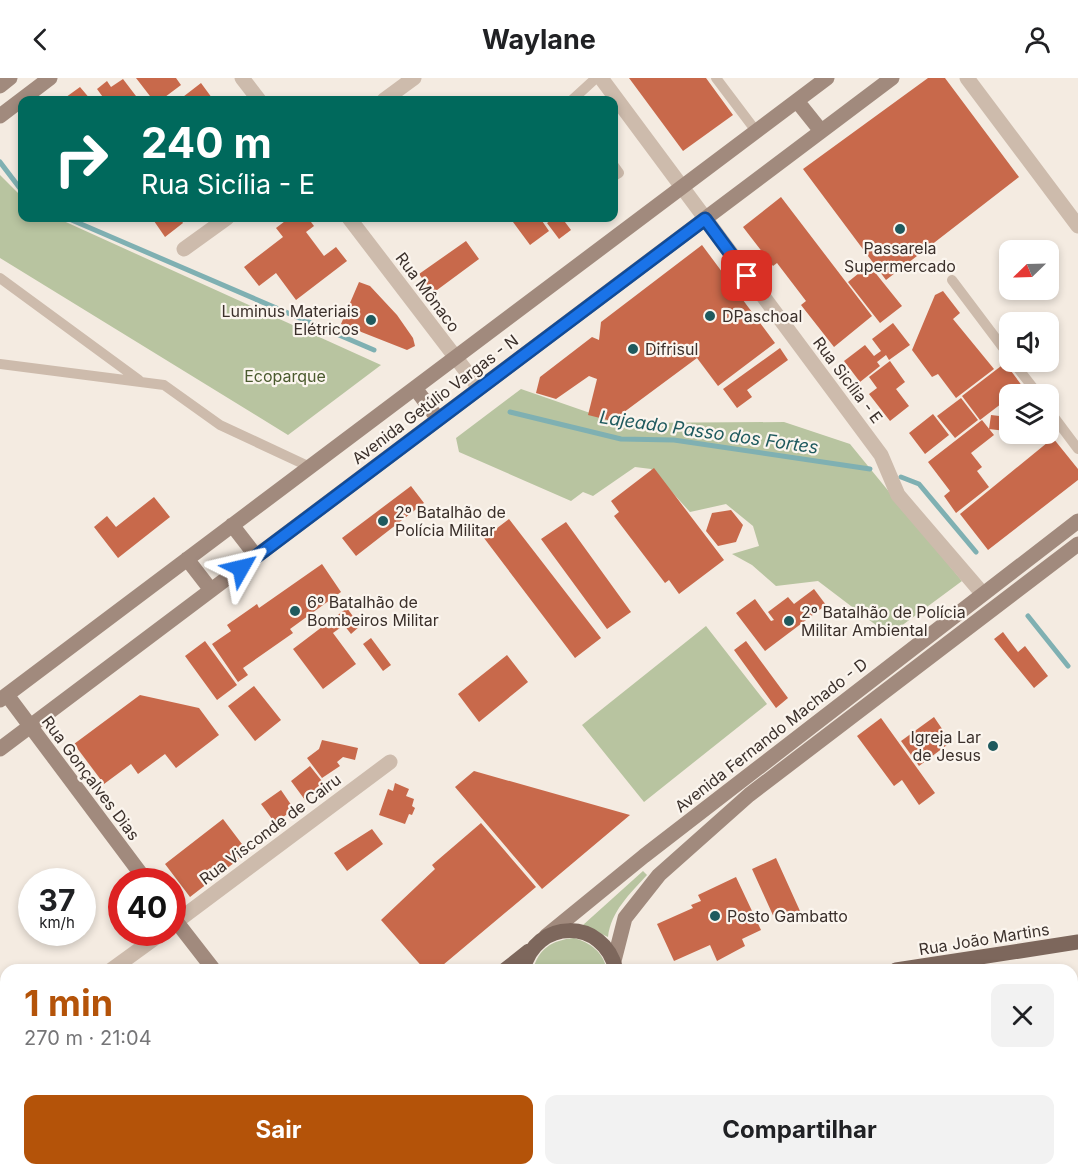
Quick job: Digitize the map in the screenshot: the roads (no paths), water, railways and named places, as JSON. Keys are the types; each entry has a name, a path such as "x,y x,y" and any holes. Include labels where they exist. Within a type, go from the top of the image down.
{"main road":[{"path":"513,964 546,936 563,930 586,934 606,947 616,964"},
{"name":"Rua João Martins","path":"935,964 1078,942"},
{"path":"526,964 534,947"}],"street":[{"path":"0,86 10,78"},
{"path":"26,96 50,78"},
{"path":"242,78 257,96"},
{"path":"389,96 414,78"},
{"name":"Rua Sicília - E","path":"601,78 614,96"},
{"name":"Avenida Getúlio Vargas - N","path":"4,697 826,78"},
{"name":"Avenida Getúlio Vargas - N","path":"0,749 892,78"},
{"path":"968,78 1078,226"},
{"name":"Rua Sicília - E","path":"618,101 881,455 898,495 982,593"},
{"path":"797,101 821,131"},
{"path":"0,116 18,102"},
{"path":"184,249 221,222"},
{"name":"Rua Mônaco","path":"352,222 479,388"},
{"path":"415,388 438,419"},
{"name":"Avenida Fernando Machado - D","path":"546,936 712,803 1078,521"},
{"path":"232,525 256,556"},
{"name":"Avenida Fernando Machado - D","path":"618,964 626,918 660,874 723,818 852,716 1078,544"},
{"path":"187,559 211,590"},
{"name":"Rua Gonçalves Dias","path":"4,697 30,726 136,868"},
{"name":"Rua Visconde de Cairu","path":"186,912 390,762"},
{"path":"712,803 723,818"},
{"path":"186,936 209,964"},
{"path":"119,964 144,946"}],"lane":[{"path":"576,96 596,78"},
{"path":"716,78 756,131"},
{"path":"0,278 142,382"},
{"path":"952,280 999,342"},
{"path":"0,364 164,385 220,425 310,467"},
{"path":"1021,372 1030,384"},
{"path":"1059,424 1078,449"},
{"path":"842,702 852,716"}],"waterway":[{"name":"Lajeado Passo dos Fortes","path":"0,162 18,186"},
{"name":"Lajeado Passo dos Fortes","path":"76,222 374,350"},
{"name":"Lajeado Passo dos Fortes","path":"510,412 621,439 674,440 870,469"},
{"name":"Lajeado Passo dos Fortes","path":"901,477 919,484 976,552"},
{"name":"Lajeado Passo dos Fortes","path":"1028,616 1068,666"}],"place":[{"name":"Passarela Supermercado","path":"900,229"},
{"name":"DPaschoal","path":"710,316"},
{"name":"Luminus Materiais Elétricos","path":"371,320"},
{"name":"Difrisul","path":"633,349"},
{"name":"2º Batalhão de Polícia Militar","path":"383,521"},
{"name":"6º Batalhão de Bombeiros Militar","path":"295,611"},
{"name":"2º Batalhão de Polícia Militar Ambiental","path":"789,621"},
{"name":"Igreja Lar de Jesus","path":"993,746"},
{"name":"Posto Gambatto","path":"715,916"}],"park label":[{"name":"Ecoparque","path":"285,376"}]}
